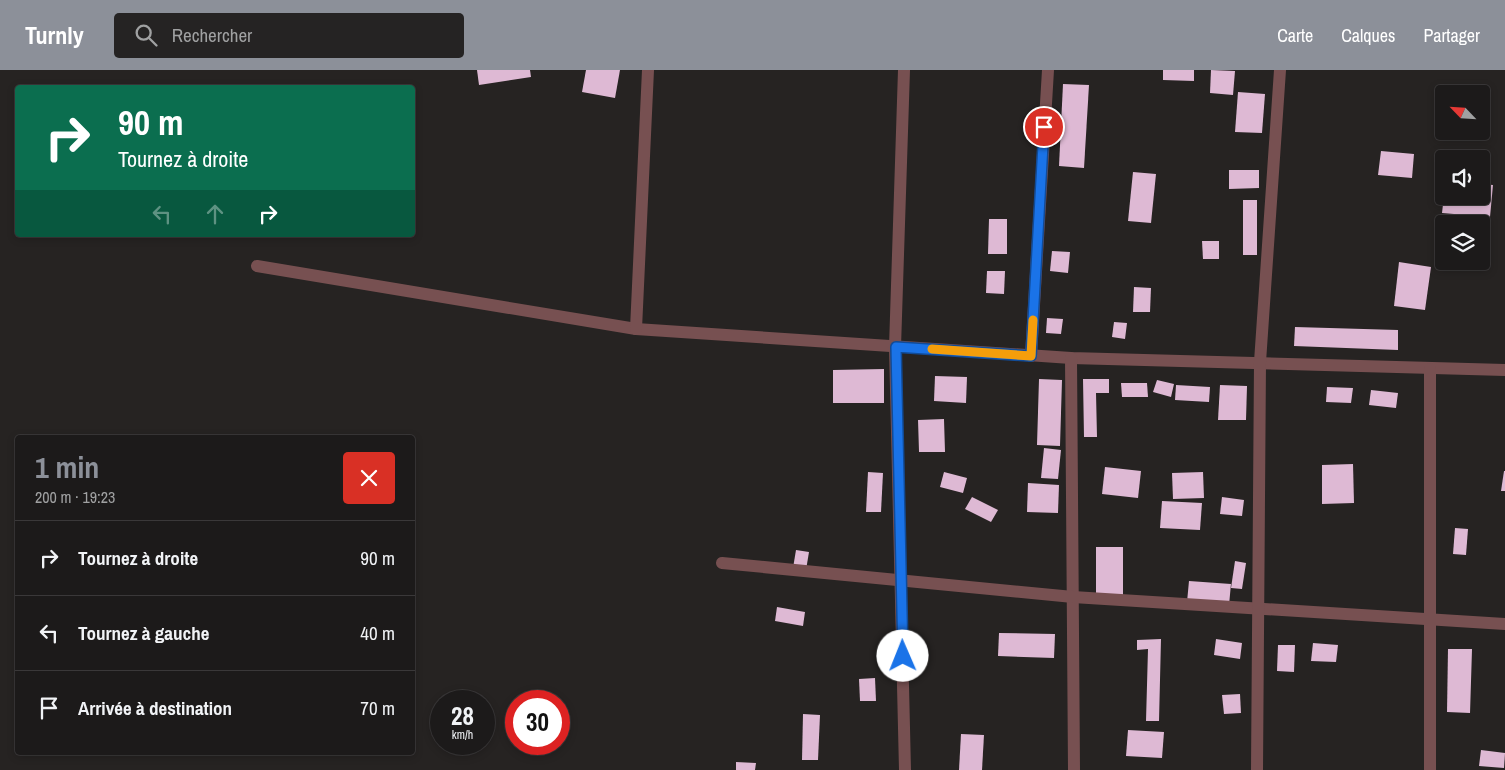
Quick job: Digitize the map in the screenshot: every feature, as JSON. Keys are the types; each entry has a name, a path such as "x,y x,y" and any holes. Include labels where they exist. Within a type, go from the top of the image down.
{"street":[{"path":"636,329 648,70"},
{"path":"904,70 896,347 905,770"},
{"path":"1031,356 1048,70"},
{"path":"1257,770 1260,362 1280,70"},
{"path":"256,266 636,329 1071,358 1505,370"},
{"path":"1071,358 1074,770"},
{"path":"1430,369 1430,770"},
{"path":"722,563 1073,597 1505,624"}],"building":[{"path":"477,70 530,70 531,77 479,85"},
{"path":"586,70 620,70 615,98 582,92"},
{"path":"1163,70 1194,70 1194,81 1163,80"},
{"path":"1211,70 1235,71 1233,95 1210,93"},
{"path":"1063,84 1089,85 1084,168 1059,166"},
{"path":"1238,92 1265,94 1262,133 1235,132"},
{"path":"1381,151 1414,154 1412,178 1378,175"},
{"path":"1229,170 1259,170 1259,188 1229,189"},
{"path":"1133,172 1156,174 1151,223 1128,221"},
{"path":"1490,185 1493,185 1490,217 1490,215 1442,213 1443,205 1490,205"},
{"path":"1243,200 1257,200 1257,255 1243,255"},
{"path":"989,219 1007,219 1007,254 988,254"},
{"path":"1202,241 1219,241 1219,259 1203,259"},
{"path":"1052,251 1070,252 1068,273 1050,271"},
{"path":"1399,262 1431,267 1425,310 1394,306"},
{"path":"987,271 1005,271 1004,294 986,293"},
{"path":"1134,287 1151,288 1150,312 1133,312"},
{"path":"1047,318 1063,319 1061,334 1046,333"},
{"path":"1114,322 1127,323 1125,339 1112,337"},
{"path":"1295,327 1398,330 1398,350 1294,346"},
{"path":"884,369 884,403 833,403 833,370"},
{"path":"935,376 967,377 966,403 934,401"},
{"path":"1039,379 1062,380 1060,446 1037,445"},
{"path":"1083,379 1109,379 1109,393 1096,393 1097,437 1084,437"},
{"path":"1157,380 1174,384 1171,397 1153,392"},
{"path":"1121,383 1147,383 1148,397 1122,397"},
{"path":"1176,385 1210,387 1209,402 1175,400"},
{"path":"1220,385 1247,386 1246,420 1218,420"},
{"path":"1327,387 1353,388 1351,403 1326,402"},
{"path":"1371,390 1398,393 1396,408 1369,405"},
{"path":"944,419 945,452 919,452 918,420"},
{"path":"1044,448 1061,450 1058,479 1041,478"},
{"path":"1353,464 1354,503 1322,504 1322,465"},
{"path":"1105,467 1141,471 1138,498 1102,494"},
{"path":"1504,471 1505,491 1501,491"},
{"path":"868,472 883,473 881,512 866,512"},
{"path":"944,472 967,478 963,493 940,487"},
{"path":"1203,472 1204,498 1173,499 1172,473"},
{"path":"1028,483 1059,485 1058,513 1027,512"},
{"path":"972,497 998,510 991,522 965,509"},
{"path":"1222,497 1244,500 1242,516 1220,514"},
{"path":"1162,501 1202,503 1200,530 1160,528"},
{"path":"1455,528 1468,529 1466,555 1453,554"},
{"path":"1096,547 1123,547 1123,597 1096,597"},
{"path":"796,550 809,552 806,570 793,568"},
{"path":"1235,561 1246,563 1242,589 1231,588"},
{"path":"1189,581 1231,584 1229,605 1187,602"},
{"path":"777,607 805,612 803,626 775,621"},
{"path":"999,633 1055,634 1054,658 998,656"},
{"path":"1161,639 1159,721 1146,721 1148,649 1137,650 1137,640"},
{"path":"1216,639 1242,643 1240,659 1214,655"},
{"path":"1313,643 1338,645 1336,662 1311,661"},
{"path":"1278,645 1295,645 1294,672 1277,671"},
{"path":"1448,649 1472,649 1470,713 1447,712"},
{"path":"875,678 876,701 860,701 859,679"},
{"path":"1240,694 1241,713 1224,714 1222,695"},
{"path":"803,714 820,715 818,760 802,760"},
{"path":"1128,730 1164,732 1162,758 1126,756"},
{"path":"961,734 984,735 982,770 959,770"},
{"path":"1481,750 1505,753 1504,768 1479,766"},
{"path":"736,762 756,763 755,770 736,770"}],"slow traffic":[{"path":"932,349 1031,356 1033,320"}],"route":[{"path":"903,656 896,347 1031,356 1044,127"}]}
